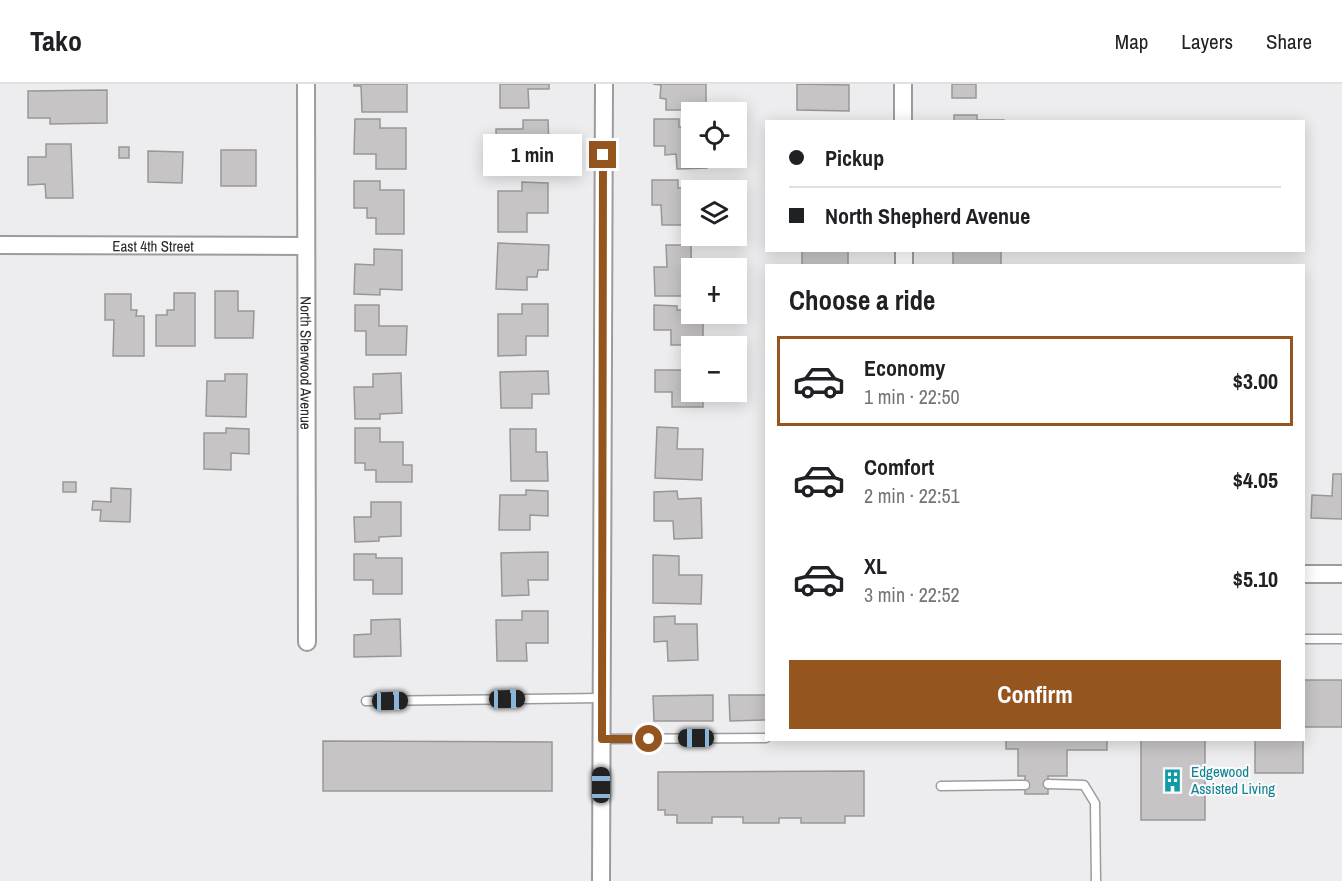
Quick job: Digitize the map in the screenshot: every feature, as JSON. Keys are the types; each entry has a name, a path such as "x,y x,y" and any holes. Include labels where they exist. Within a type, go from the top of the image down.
{"street":[{"name":"North Sherwood Avenue","path":"306,84 307,642"},
{"path":"601,881 604,84"},
{"path":"903,84 903,120"},
{"name":"East 4th Street","path":"0,245 305,246"},
{"path":"1305,574 1342,574"}],"lane":[{"path":"1305,639 1342,639"},
{"path":"366,701 602,698"},
{"path":"602,739 765,738"},
{"path":"1048,783 1084,784 1095,803 1096,881"},
{"path":"941,786 1025,784"}],"building":[{"path":"354,84 407,84 407,112 362,112 361,86 354,86"},
{"path":"500,84 549,84 549,89 528,89 529,108 500,108"},
{"path":"653,84 706,84 706,102 681,102 681,110 666,110 666,99 660,98 661,85"},
{"path":"797,84 849,85 849,111 797,110"},
{"path":"952,84 976,84 976,98 952,98"},
{"path":"107,90 107,123 50,124 50,118 28,118 28,91"},
{"path":"954,115 977,115 977,120 954,120"},
{"path":"355,119 380,119 380,128 406,128 406,169 376,169 376,154 354,154"},
{"path":"654,119 679,119 681,168 707,168 677,169 676,154 665,155 665,146 654,146"},
{"path":"523,120 548,120 549,147 538,147 538,156 525,156 525,170 497,171 496,129 523,129"},
{"path":"46,144 71,144 73,198 46,198 45,184 28,185 28,157 46,157"},
{"path":"119,147 129,147 129,158 119,158"},
{"path":"221,150 256,150 256,186 221,186"},
{"path":"148,151 183,152 182,183 148,182"},
{"path":"652,180 678,180 678,188 681,188 681,225 662,225 661,205 652,205"},
{"path":"354,181 380,181 380,190 404,190 404,234 376,234 376,218 367,218 367,208 354,208"},
{"path":"522,182 548,183 548,213 527,213 527,232 498,232 498,191 522,191"},
{"path":"498,243 549,245 548,270 538,270 537,277 527,277 527,290 496,289"},
{"path":"666,245 691,246 691,258 681,258 681,296 655,296 654,267 667,267"},
{"path":"374,249 402,250 402,290 380,289 380,295 354,294 355,264 374,265"},
{"path":"802,252 848,252 848,264 802,264"},
{"path":"953,252 1001,252 1001,264 953,264"},
{"path":"215,291 238,291 238,311 254,311 253,338 215,338"},
{"path":"174,293 195,293 195,346 156,346 156,315 167,315 167,310 174,310"},
{"path":"105,294 131,294 131,310 137,310 136,316 144,316 144,356 113,356 114,320 105,320"},
{"path":"522,304 548,304 548,336 526,336 526,355 498,356 498,314 522,314"},
{"path":"355,305 379,305 379,326 407,326 406,355 366,355 366,331 355,331"},
{"path":"654,305 677,306 677,310 681,310 681,324 703,324 703,336 681,336 681,345 671,345 671,330 654,330"},
{"path":"655,370 681,370 681,402 703,402 703,407 672,407 672,392 655,392"},
{"path":"548,371 549,394 532,394 532,408 501,408 500,372"},
{"path":"401,373 402,413 380,414 380,419 355,419 354,387 373,387 373,374"},
{"path":"225,374 247,374 246,417 206,416 207,381 225,381"},
{"path":"657,427 678,428 677,449 703,449 702,480 655,478"},
{"path":"226,428 249,429 249,454 231,453 231,470 204,469 204,433 226,433"},
{"path":"355,428 380,428 380,442 403,442 403,465 412,465 412,482 376,482 376,470 365,470 365,463 355,463"},
{"path":"510,429 536,429 536,452 547,452 548,481 511,481"},
{"path":"1333,474 1342,474 1342,519 1311,518 1312,495 1332,496"},
{"path":"63,482 76,482 76,492 63,492"},
{"path":"111,488 131,489 130,522 100,521 101,510 92,510 93,501 111,502"},
{"path":"526,490 548,491 548,516 530,515 530,530 499,530 500,495 526,495"},
{"path":"677,491 678,499 701,498 702,538 674,539 673,521 654,521 654,492"},
{"path":"371,502 401,502 401,536 379,537 379,541 355,542 354,517 371,517"},
{"path":"548,552 548,580 528,580 529,595 502,596 501,553"},
{"path":"354,554 376,554 376,558 402,558 402,594 373,594 373,580 354,580"},
{"path":"653,555 679,556 679,575 702,575 701,604 653,603"},
{"path":"522,611 548,611 548,643 526,643 527,661 497,661 496,620 522,620"},
{"path":"675,616 675,624 697,624 698,660 668,661 667,641 654,642 654,617"},
{"path":"400,619 401,656 354,657 354,635 371,634 371,620"},
{"path":"1305,680 1342,680 1342,727 1305,727"},
{"path":"713,695 713,721 654,721 653,696"},
{"path":"729,695 765,695 765,720 730,721"},
{"path":"323,741 552,742 552,791 323,791"},
{"path":"1006,741 1107,741 1107,750 1067,750 1067,776 1048,776 1048,794 1025,794 1025,776 1018,776 1018,749 1006,749"},
{"name":"Edgewood Assisted Living","path":"1141,741 1205,741 1205,820 1141,820"},
{"name":"Edgewood Assisted Living","path":"1255,741 1303,741 1303,773 1255,773"},
{"path":"864,771 864,816 845,816 845,823 801,823 801,818 779,818 779,823 743,823 743,817 712,817 712,823 677,823 677,815 665,815 665,810 658,810 658,772"}],"place":[{"name":"Edgewood Assisted Living","path":"1173,780"}],"route":[{"path":"603,155 602,739 649,739"}]}
